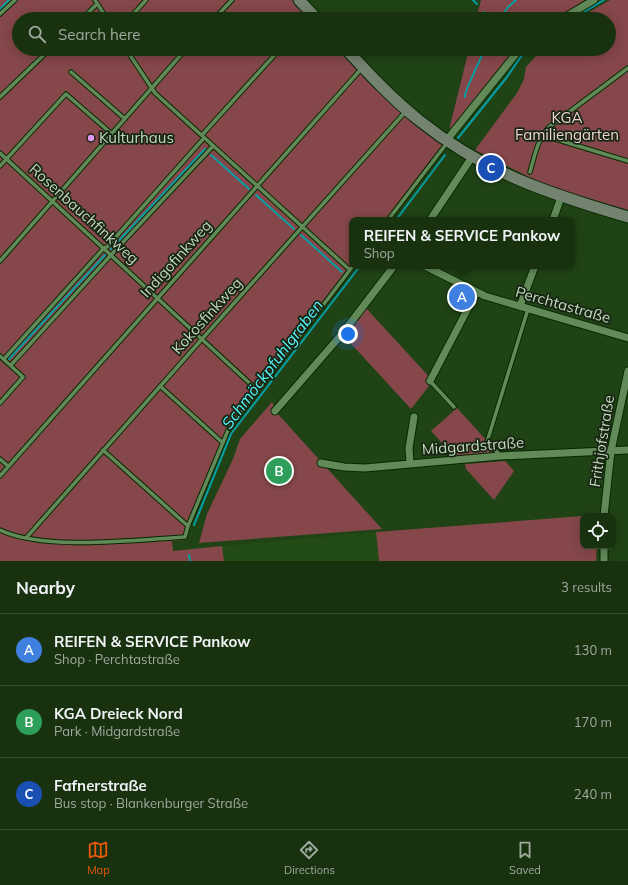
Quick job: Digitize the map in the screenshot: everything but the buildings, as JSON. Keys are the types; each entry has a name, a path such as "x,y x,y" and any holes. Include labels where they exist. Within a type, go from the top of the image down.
{"main road":[{"path":"299,0 308,12"},
{"path":"353,56 407,110 448,142 472,157 514,179 561,197 628,217"}],"street":[{"path":"574,12 594,0"},
{"path":"448,142 450,136 514,56"},
{"path":"432,217 472,157"},
{"path":"554,217 561,197"},
{"path":"275,411 342,334 392,269"},
{"name":"Perchtastraße","path":"431,269 476,293 628,338"},
{"path":"520,306 534,269"},
{"path":"430,381 476,293"},
{"name":"Frithjofstraße","path":"604,513 610,451 628,370"},
{"path":"410,464 409,448 414,417"},
{"name":"Midgardstraße","path":"321,463 344,467 366,468 500,456 628,450"},
{"path":"604,549 604,561"}],"lane":[{"path":"0,14 15,0"},
{"path":"95,0 102,12"},
{"path":"135,12 146,0"},
{"path":"221,12 232,0"},
{"path":"89,12 97,4"},
{"path":"0,97 43,56"},
{"path":"0,530 26,538 69,542 185,537 188,526 229,428 350,270 151,89 130,56"},
{"path":"0,261 180,56"},
{"path":"4,359 104,248 107,247 274,56"},
{"name":"Indigofinkweg","path":"0,476 363,67"},
{"path":"530,172 538,142 549,127 628,68"},
{"path":"71,72 125,120"},
{"path":"0,166 66,94 112,134"},
{"name":"Kokosfinkweg","path":"26,538 407,110"},
{"path":"542,135 628,161"},
{"path":"390,217 448,142"},
{"path":"11,366 111,255 213,146"},
{"name":"Rosenbauchfinkweg","path":"0,154 158,297 257,390"},
{"path":"500,456 487,442 528,309"},
{"path":"0,356 23,377 0,403"},
{"path":"430,381 454,407"},
{"path":"160,386 223,443"},
{"path":"104,450 188,526"},
{"path":"0,459 8,466"}],"shaded area":[{"path":"376,532 379,561 224,561 222,546"}],"green space":[{"path":"0,0 299,0 310,12 12,12 12,56 353,56 447,147 393,217 349,217 349,269 353,269 231,429 190,525 186,540 172,541 173,551 222,546 224,561 0,561"},
{"path":"481,0 590,0 568,12 478,12"},
{"name":"KGA Familiengärten","path":"610,0 628,0 628,210 545,185 475,150 517,93 524,79 526,67 536,56 616,56 616,12 589,12"},
{"path":"467,56 510,56 450,132 450,126"},
{"path":"366,308 433,381 411,409 344,336"},
{"path":"272,402 277,413 382,529 199,543 207,514 233,459 240,439"},
{"path":"457,408 498,453 454,456 431,431"},
{"path":"505,461 514,471 494,500 466,469 465,464"},
{"path":"580,516 580,549 597,549 596,561 379,561 376,532"}],"waterway":[{"path":"0,9 9,0"},
{"path":"473,0 477,4"},
{"path":"505,12 516,0"},
{"name":"Schmöckpfuhlgraben","path":"584,12 604,0"},
{"path":"465,97 467,88 482,56"},
{"name":"Schmöckpfuhlgraben","path":"458,138 507,77 521,56"},
{"path":"111,249 205,149"},
{"path":"211,155 249,189"},
{"name":"Schmöckpfuhlgraben","path":"398,217 445,155"},
{"path":"256,195 294,229"},
{"path":"301,235 342,272"},
{"path":"9,359 105,255"},
{"name":"Schmöckpfuhlgraben","path":"194,525 231,434 358,269"},
{"name":"Schmöckpfuhlgraben","path":"189,555 190,561"}],"place":[{"name":"Kulturhaus","path":"91,138"},
{"name":"Fafnerstraße","path":"491,168"},
{"name":"REIFEN & SERVICE Pankow","path":"462,297"},
{"name":"KGA Dreieck Nord","path":"279,471"}]}
